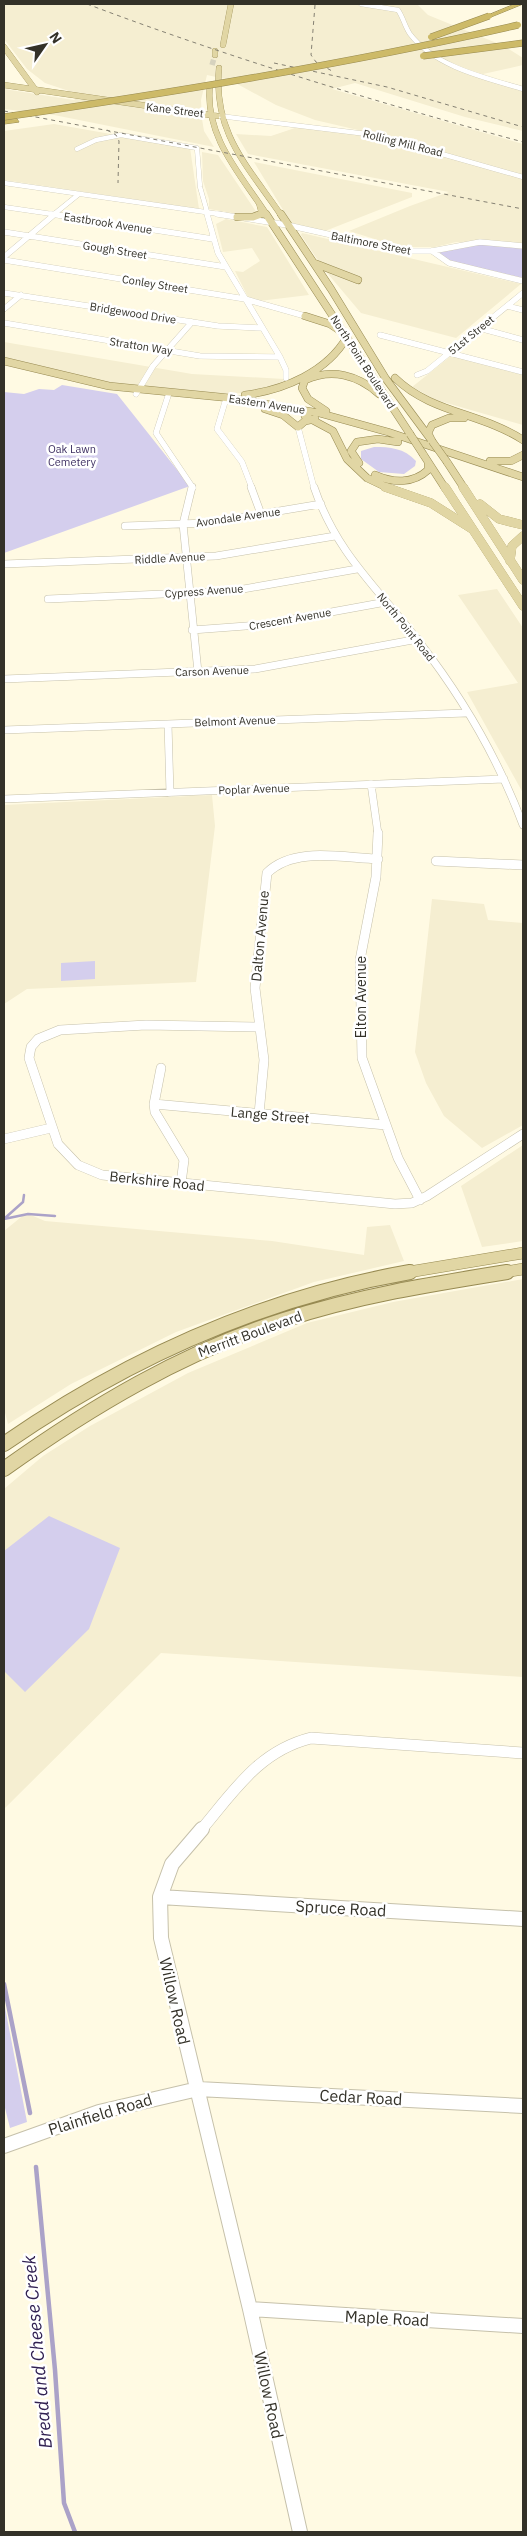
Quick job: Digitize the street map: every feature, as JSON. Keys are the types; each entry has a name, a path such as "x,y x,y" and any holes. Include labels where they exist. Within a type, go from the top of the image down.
{"highway":[{"path":"267,77 384,50 520,4"},
{"path":"4,117 267,77 401,52 521,26"},
{"path":"246,86 408,55 521,26"},
{"path":"415,58 523,43"},
{"path":"4,122 324,73"}],"main road":[{"path":"223,45 230,4"},
{"path":"221,14 229,15"},
{"path":"220,25 227,25"},
{"path":"4,47 35,90 38,86 37,83"},
{"path":"219,68 216,93 220,116"},
{"path":"20,70 37,83 54,92"},
{"path":"210,79 208,93 210,116"},
{"path":"11,86 29,81"},
{"name":"Kane Street","path":"4,87 11,86 35,90 91,102 220,116"},
{"name":"Kane Street","path":"4,87 54,92 210,116"},
{"path":"208,93 216,93"},
{"name":"North Point Boulevard","path":"210,116 220,143 346,335 394,412 523,606"},
{"name":"North Point Boulevard","path":"220,116 232,142 313,262 386,379 447,462 523,580"},
{"path":"237,217 253,217 262,214 259,203"},
{"path":"313,262 358,280 334,280 331,290"},
{"path":"306,316 321,313 328,308"},
{"path":"195,394 248,395 282,388 336,354 346,335 330,324 306,316"},
{"path":"360,336 406,391 439,406 489,421 511,431 523,440"},
{"name":"Eastern Avenue","path":"4,361 19,367 84,384 250,405 325,419 417,444 523,477"},
{"name":"Eastern Avenue","path":"4,366 19,367"},
{"path":"350,420 323,409 308,399 302,390 304,380 327,373 350,376 369,386 394,412"},
{"path":"282,388 286,378"},
{"name":"Eastern Avenue","path":"168,395 195,394 278,405 350,420 523,483"},
{"path":"250,405 283,415 298,427 313,419 325,419"},
{"path":"298,413 313,419 333,431 347,460 367,478 394,491 432,503 472,529"},
{"path":"432,440 428,433 429,428 437,422 449,418 466,418 496,428 523,447"},
{"path":"428,463 428,470 418,478 403,481 386,480 370,473 350,451 357,442 372,439 417,444 492,462 511,461 523,455"},
{"path":"466,491 493,517 523,524"},
{"path":"510,561 510,551 513,545 523,536"},
{"name":"Merritt Boulevard","path":"4,1444 28,1426 88,1389 153,1354 257,1310 338,1287 523,1253"},
{"name":"Merritt Boulevard","path":"4,1469 60,1429 118,1394 174,1364 224,1342 300,1315 361,1298 446,1280 523,1269"},
{"path":"4,1452 28,1426"}],"street":[{"path":"361,4 398,10 407,30 418,43 479,76 523,89"},
{"name":"Rolling Mill Road","path":"220,116 375,135 523,177"},
{"path":"78,150 96,140 121,135 197,148 198,176 213,239 226,267 280,357 286,370 286,378"},
{"name":"Baltimore Street","path":"4,183 287,225 396,250 432,251 449,262 523,280"},
{"path":"4,258 79,194"},
{"name":"Eastbrook Avenue","path":"4,207 213,239"},
{"name":"Gough Street","path":"4,232 226,267"},
{"path":"432,251 475,242 496,242 523,246"},
{"name":"Conley Street","path":"4,258 245,299 306,316"},
{"name":"Bridgewood Drive","path":"4,292 192,322 229,327 262,328"},
{"name":"51st Street","path":"417,375 425,372 523,293"},
{"path":"4,309 22,295"},
{"path":"507,306 523,310"},
{"path":"137,392 145,376 192,322"},
{"name":"Stratton Way","path":"4,323 166,351 222,357 280,357"},
{"path":"479,328 523,340"},
{"path":"380,335 523,372"},
{"path":"168,395 156,433 160,442 192,485 183,524 188,593 198,672"},
{"path":"225,402 217,428 242,462 262,514"},
{"name":"North Point Road","path":"298,427 308,469 335,536 357,569 418,639 442,672 504,779 523,825"},
{"name":"Avondale Avenue","path":"124,526 217,522 321,504"},
{"name":"Riddle Avenue","path":"4,564 185,558 230,554 335,536"},
{"name":"Cypress Avenue","path":"48,599 242,590 357,569"},
{"name":"Crescent Avenue","path":"192,630 260,626 386,602"},
{"name":"Carson Avenue","path":"4,679 268,668 418,639"},
{"name":"Belmont Avenue","path":"4,730 466,713"},
{"path":"168,724 170,792"},
{"name":"Poplar Avenue","path":"4,799 504,779"},
{"name":"Elton Avenue","path":"371,784 378,829 378,859 360,960 361,1047 366,1071 398,1158 420,1200"},
{"name":"Dalton Avenue","path":"259,1114 264,1060 255,999 256,974 263,895 270,868 288,858 300,856 378,859"},
{"path":"436,861 523,865"},
{"name":"Berkshire Road","path":"259,1027 146,1025 73,1028 50,1032 34,1043 30,1058 51,1128 64,1152 71,1160 90,1171 124,1178 394,1204 420,1200 523,1134"},
{"path":"161,1068 154,1104 157,1117 184,1160 181,1184"},
{"name":"Lange Street","path":"154,1104 386,1125"},
{"path":"4,1139 51,1128"},
{"name":"Willow Road","path":"300,2532 250,2310 161,1938 160,1898 172,1864 184,1848 248,1774 277,1750 291,1743 311,1738 523,1753"},
{"name":"Spruce Road","path":"160,1898 523,1919"},
{"name":"Cedar Road","path":"198,2089 523,2106"},
{"name":"Plainfield Road","path":"4,2146 40,2132 146,2099 198,2089"},
{"name":"Maple Road","path":"250,2310 523,2326"}],"shaded area":[{"path":"4,4 417,4 428,15 504,46 523,58 523,65 483,74 523,87 523,131 465,117 355,83 332,89 523,144 523,176 401,140 315,120 276,105 230,80 207,75 201,100 202,119 204,131 214,147 54,115 4,109 4,89 74,100 81,95 45,83 27,69 4,39"},
{"path":"54,124 190,148 199,209 4,180 4,131"},
{"path":"298,127 381,138 523,178 523,248 456,242 435,247 400,247 349,231 449,192 248,154 236,134 271,136"},
{"path":"202,152 218,155 257,213 249,216 209,209 209,199 203,181"},
{"path":"254,162 412,193 412,197 325,231 291,223"},
{"path":"226,219 267,227 309,295 259,301 248,297 235,271 243,272 260,261 252,248 223,252 216,224"},
{"path":"302,233 521,284 456,338 361,313 323,268 301,235"},
{"path":"4,342 192,374 284,379 280,385 247,393 212,394 127,387 4,359"},
{"path":"451,356 523,375 523,425 436,400 412,387"},
{"path":"497,589 523,628 523,793 467,692 518,683 458,595"},
{"path":"212,795 215,826 196,982 27,989 4,1004 4,805"},
{"path":"432,899 484,904 488,920 523,923 523,1125 482,1148 444,1116 426,1083 415,1052"},
{"path":"523,1145 523,1241 482,1247 461,1186"},
{"path":"26,1213 45,1221 272,1241 364,1255 367,1227 390,1225 404,1261 314,1282 176,1332 71,1384 8,1424 4,1409 4,1231"},
{"path":"523,1279 523,1677 161,1653 4,1809 4,1489 43,1456 90,1426 188,1373 307,1323 393,1302"}],"green space":[{"path":"482,243 523,248 523,278 450,261 437,252"},
{"name":"Oak Lawn Cemetery","path":"62,385 117,394 190,486 4,553 4,392 24,394 39,389 54,390"},
{"path":"374,447 391,448 407,453 416,461 415,466 404,474 379,472 361,459 361,451"},
{"path":"95,961 95,979 61,981 61,963"},
{"path":"49,1516 120,1548 89,1629 25,1692 4,1671 4,1551"},
{"path":"4,2002 27,2122 10,2128 4,2104"}],"waterway":[{"path":"5,1218 23,1202 24,1195"},
{"path":"4,1219 28,1214 55,1216"},
{"name":"Bread and Cheese Creek","path":"4,1984 30,2113"},
{"name":"Bread and Cheese Creek","path":"36,2167 55,2370 64,2503 75,2532"}],"tunnel":[{"path":"212,65 215,55"}],"railway":[{"path":"87,4 249,61 523,142"},
{"path":"315,5 311,55 316,62 332,71"},
{"path":"274,63 387,87 523,127"},
{"path":"4,111 108,131"},
{"path":"108,131 523,209"},
{"path":"108,131 116,135 119,141 118,183"}]}
